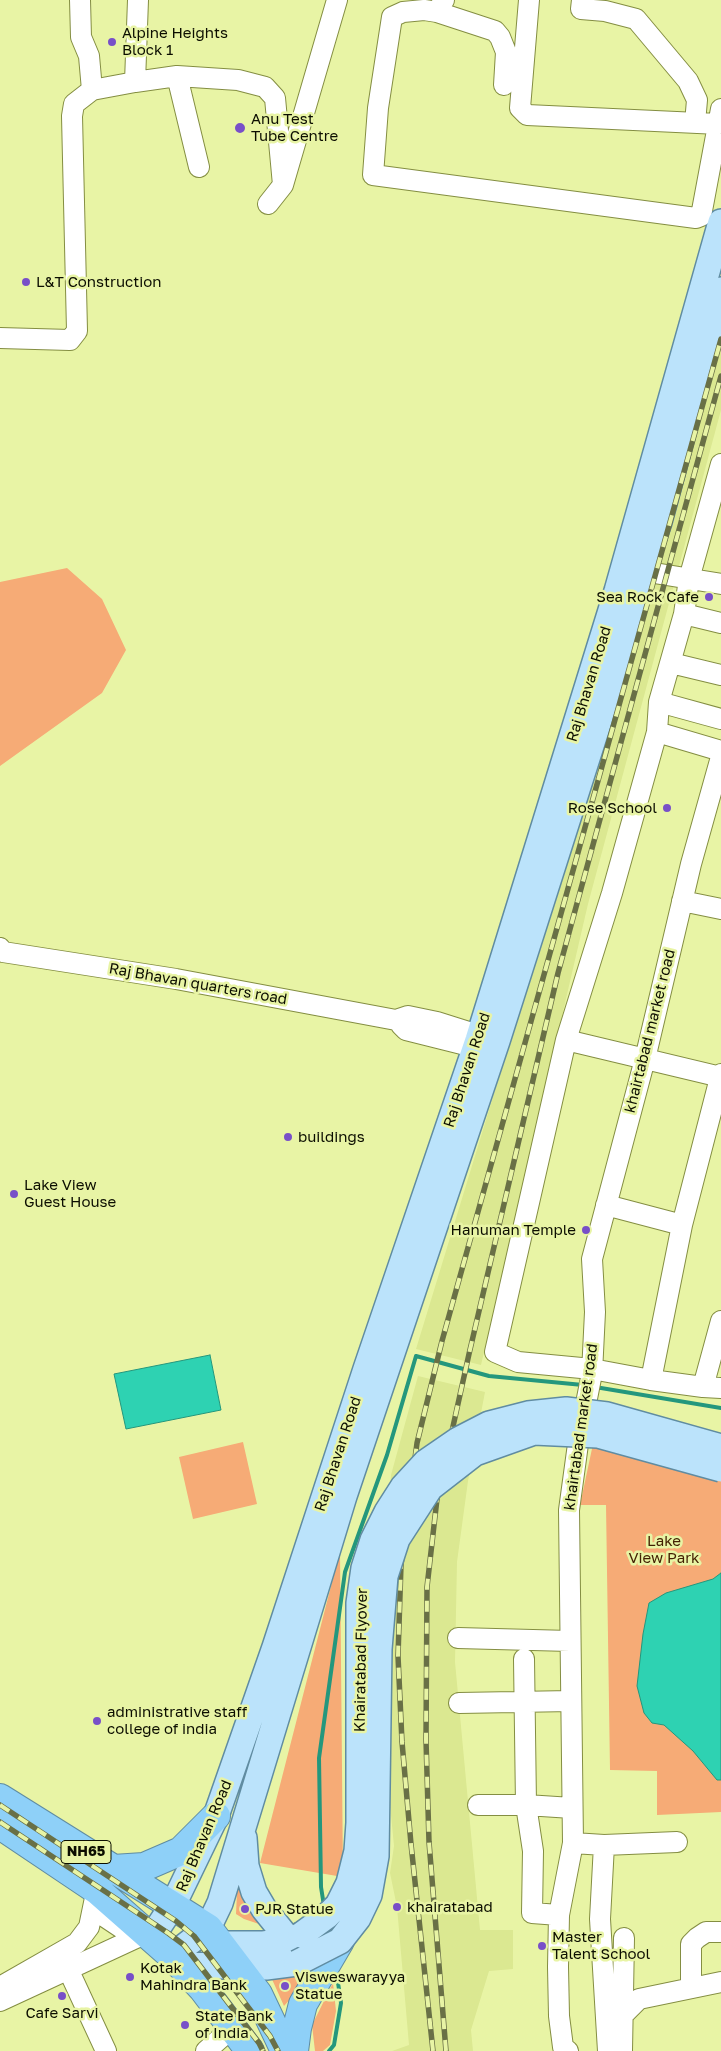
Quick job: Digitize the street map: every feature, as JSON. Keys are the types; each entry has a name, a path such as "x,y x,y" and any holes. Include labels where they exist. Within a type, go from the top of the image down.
{"highway":[{"name":"NH65","path":"0,1798 173,1905 214,1936"},
{"path":"113,1869 144,1867 181,1851 216,1816"},
{"name":"NH65","path":"0,1825 144,1938 177,1961 229,2021 250,2051"},
{"path":"214,1936 258,1994 285,2051"},
{"path":"294,2051 303,2004 340,1941"}],"main road":[{"name":"Raj Bhavan Road","path":"177,1961 214,1936 220,1904 344,1496 486,1044 721,222"},
{"name":"Raj Bhavan Road","path":"144,1938 173,1905 216,1816 275,1647 366,1369 486,1044 617,664 642,571 659,522 721,290"},
{"name":"Khairatabad Flyover","path":"177,1961 266,1967 296,1946 327,1916 338,1905 350,1884 357,1851 359,1823 360,1603 364,1568 380,1526 403,1487 426,1462 458,1440 489,1424 528,1414 566,1410 608,1415 721,1447"},
{"name":"Khairatabad Flyover","path":"214,1936 244,1945 296,1946 340,1941 358,1918 369,1895 376,1856 379,1649 385,1576 397,1539 430,1488 475,1453 534,1432 598,1436 721,1469"},
{"path":"244,1826 246,1866 254,1892 264,1909 296,1946"}],"street":[{"path":"80,0 81,36 89,56 92,90"},
{"path":"135,82 138,0"},
{"path":"268,204 283,185 338,0"},
{"path":"504,85 506,52 500,37 495,31 441,6 403,12 392,17 378,108 373,175 696,218 701,216 720,117 696,123 527,115 520,108 529,0"},
{"path":"582,0 581,9 605,11 636,19 688,81 697,100 696,123"},
{"path":"0,338 70,340 78,331 72,116 74,104 92,90 177,76 238,80 265,87 275,98 283,185"},
{"path":"177,76 199,167"},
{"path":"721,464 689,579 684,614 672,663 659,702 657,732 612,893 566,1040 495,1352 518,1362 712,1387 721,1321"},
{"path":"642,571 721,584"},
{"path":"684,614 721,623"},
{"path":"672,663 721,675"},
{"path":"659,702 721,719"},
{"path":"657,732 721,751"},
{"name":"khairtabad market road","path":"568,2051 563,2047 558,1967 560,1915 573,1843 569,1510 578,1444 589,1396 592,1371 595,1312 592,1259 645,1059 682,900 721,757"},
{"path":"682,900 721,909"},
{"name":"Raj Bhavan quarters road","path":"0,948 3,952 176,978 396,1020 406,1030 486,1044"},
{"path":"566,1040 721,1076 682,1224 651,1380"},
{"path":"606,1205 682,1224"},
{"path":"458,1638 570,1640"},
{"path":"524,1659 526,1805 533,1851 532,1913 560,1915"},
{"path":"459,1703 571,1701"},
{"path":"478,1805 526,1805 572,1808"},
{"path":"573,1843 604,1845 677,1842"},
{"path":"604,1845 600,1919 608,2051"},
{"path":"0,1987 77,1943 89,1927 95,1899"},
{"path":"691,1988 691,1944 696,1938 706,1932 721,1932"},
{"path":"0,2001 68,1969 144,1938 188,1986 229,2021 206,2051"},
{"path":"622,2051 624,1938"},
{"path":"68,1969 106,2051"},
{"path":"624,2014 638,1999 721,1982"}],"shaded area":[{"path":"721,327 721,410 588,904 481,1365 416,1349 655,567"},
{"path":"418,1376 485,1392 468,1481 457,1562 455,1662 480,1930 513,1930 513,1969 489,1971 471,2030 473,2051 392,2051 409,2045 397,1907 390,1873 394,1846 384,1742 386,1539 391,1475"}],"green space":[{"path":"67,568 102,599 126,650 102,693 0,766 0,582"},
{"path":"243,1442 257,1504 193,1519 179,1457"},
{"name":"Lake View Park","path":"593,1444 721,1476 721,1812 657,1815 657,1771 610,1770 606,1505 580,1505"},
{"path":"340,1551 343,1877 260,1863"},
{"path":"238,1871 265,1926 244,1919 236,1914"},
{"path":"310,1968 313,1973 284,2006 271,1977"},
{"path":"333,1983 336,2011 330,2045 323,2051 315,2051 312,2025"}],"water":[{"path":"210,1355 221,1410 126,1429 114,1374"},
{"path":"721,1573 721,1780 717,1780 693,1751 664,1725 652,1723 644,1713 637,1686 643,1634 649,1603 666,1593 713,1579"}],"waterway":[{"path":"324,1906 321,1887 319,1758 345,1572 387,1455 416,1356 489,1376 583,1385"},
{"path":"595,1387 721,1408"},
{"path":"329,2051 334,2045 341,2003 336,1969"}],"railway":[{"path":"433,2051 411,1844 402,1742 398,1656 401,1565 417,1443 442,1341 721,339"},
{"path":"446,2051 429,1842 426,1740 427,1587 437,1499 558,973 721,376"},
{"path":"0,1805 176,1921 194,1936 270,2036 278,2051"},
{"path":"0,1822 184,1945 259,2043 263,2051"}],"place":[{"name":"Alpine Heights Block 1","path":"112,42"},
{"name":"Anu Test Tube Centre","path":"240,128"},
{"name":"L&T Construction","path":"26,282"},
{"name":"Sea Rock Cafe","path":"709,597"},
{"name":"Rose School","path":"667,808"},
{"name":"buildings","path":"288,1137"},
{"name":"Lake View Guest House","path":"14,1194"},
{"name":"Hanuman Temple","path":"586,1230"},
{"name":"administrative staff college of india","path":"97,1721"},
{"name":"khairatabad","path":"397,1907"},
{"name":"PJR Statue","path":"245,1909"},
{"name":"Master Talent School","path":"542,1946"},
{"name":"Kotak Mahindra Bank","path":"130,1977"},
{"name":"Visweswarayya Statue","path":"285,1986"},
{"name":"Cafe Sarvi","path":"62,1996"},
{"name":"State Bank of India","path":"185,2025"}]}
